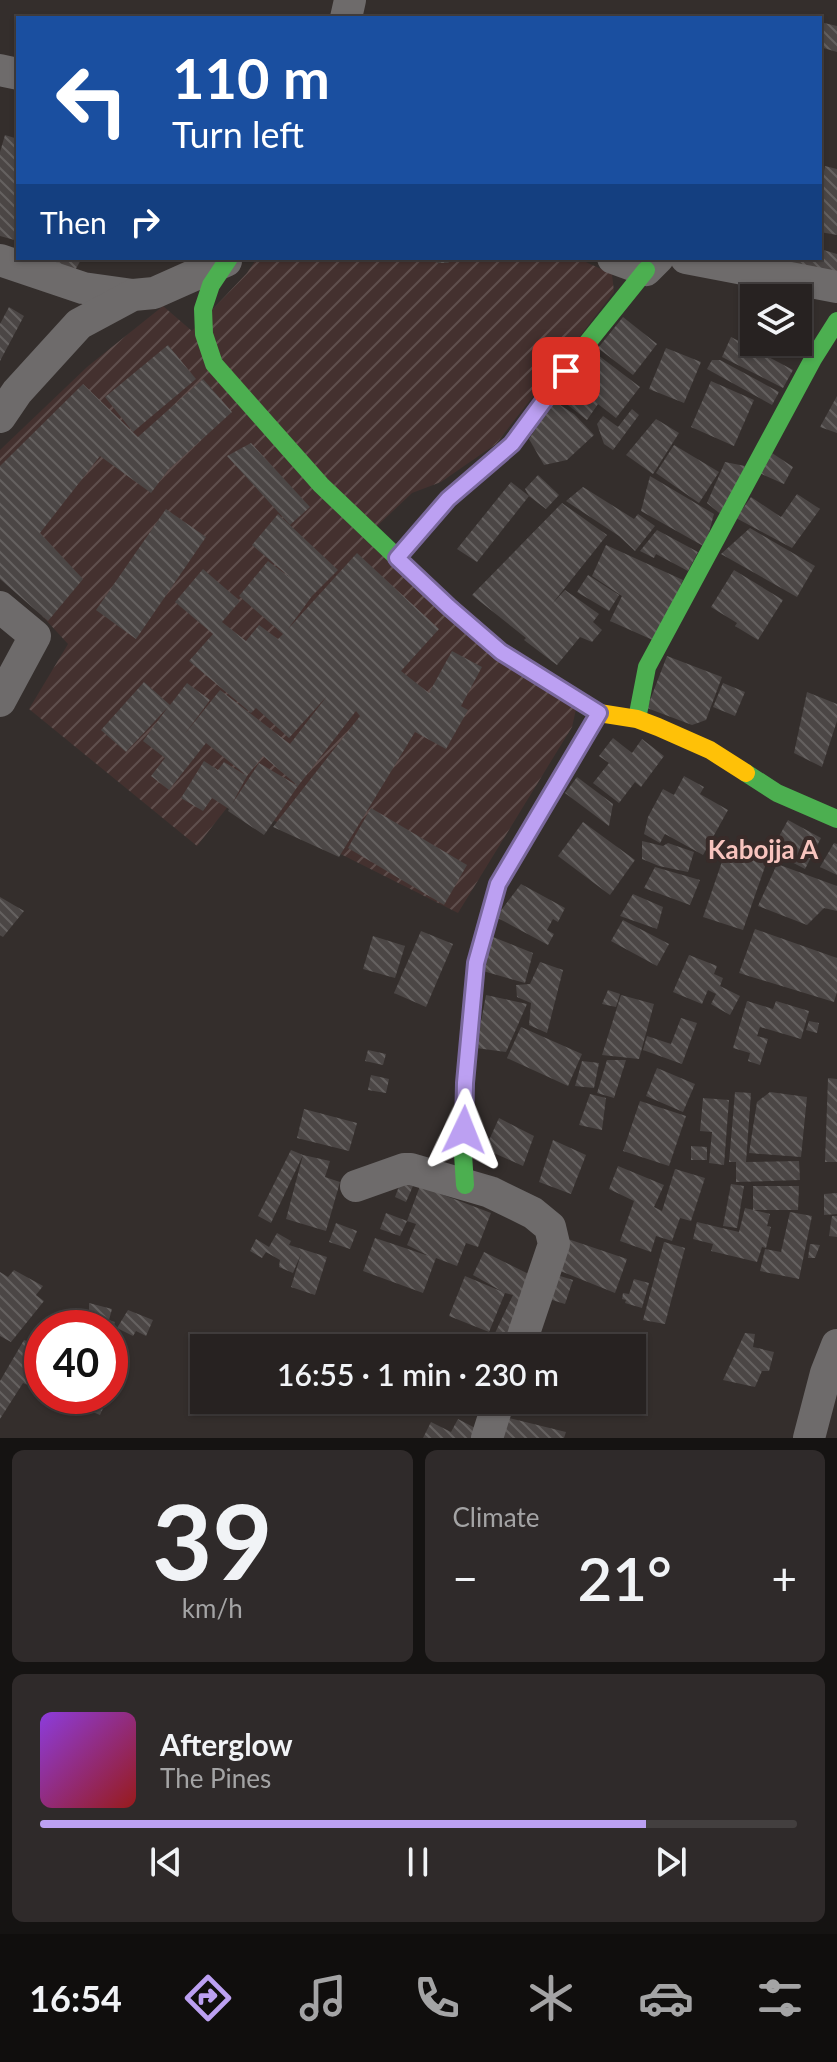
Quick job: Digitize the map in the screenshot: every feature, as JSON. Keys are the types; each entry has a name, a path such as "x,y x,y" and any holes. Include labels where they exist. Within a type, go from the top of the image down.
{"street":[{"path":"0,260 83,288 133,295 154,293 228,260"},
{"path":"228,260 210,284 201,324 214,364 321,485 449,607 501,652 599,713 637,719 710,750 777,793 837,819"},
{"path":"626,260 652,264"},
{"path":"696,260 837,287"},
{"path":"397,558 448,499 512,444 584,347 652,264"},
{"path":"0,417 17,392 79,324 133,295"},
{"path":"637,719 647,667 813,359 837,321"},
{"path":"0,607 35,636 0,701"},
{"path":"465,1185 465,1083 476,963 498,884 599,713"},
{"path":"356,1186 411,1169 490,1192 545,1221 554,1244 524,1334"},
{"path":"809,1438 826,1373 837,1345"},
{"path":"487,1438 495,1414"}],"shaded area":[{"path":"256,260 581,260 612,274 614,292 496,444 441,482 412,493 374,529 577,705 572,727 458,913 233,800 197,846 29,709 68,644 0,570 0,450 87,367 163,306 192,331"}],"building":[{"path":"822,22 837,26 837,52 822,48"},
{"path":"5,135 16,138 16,240 0,236 0,152"},
{"path":"825,166 837,169 837,235 822,232"},
{"path":"822,250 837,254 837,279 771,260 822,260"},
{"path":"39,260 81,260 70,279"},
{"path":"430,260 452,260 448,263"},
{"path":"766,280 766,284 740,284 740,297 738,284"},
{"path":"9,307 24,316 0,361 0,324"},
{"path":"623,317 657,344 633,375 598,348"},
{"path":"731,337 740,342 740,356 767,356 793,370 783,388 722,357"},
{"path":"168,345 196,379 133,432 105,397"},
{"path":"666,348 701,362 684,403 649,389"},
{"path":"594,352 640,387 616,418 598,404 587,420 559,398"},
{"path":"712,360 720,360 779,392 772,405 707,369"},
{"path":"203,379 232,412 168,470 151,493 100,456 40,533 83,579 48,621 0,579 0,466 83,384 138,437"},
{"path":"711,381 754,400 734,446 691,427"},
{"path":"837,396 837,433 820,427"},
{"path":"554,401 574,414 594,435 567,460 544,465 529,439"},
{"path":"632,409 639,415 613,450 604,444 597,424 603,416 618,427"},
{"path":"656,419 679,433 653,474 626,455"},
{"path":"251,443 310,507 290,525 227,456"},
{"path":"674,445 719,472 699,503 656,473"},
{"path":"772,453 793,467 784,484 757,472"},
{"path":"725,462 745,466 723,516 707,503"},
{"path":"538,475 559,495 546,509 525,489"},
{"path":"650,476 714,514 705,547 641,511"},
{"path":"511,482 529,496 477,562 457,549"},
{"path":"583,487 634,519 638,514 655,526 635,551 619,536 566,501"},
{"path":"797,494 820,509 792,548 736,518 751,497 781,517"},
{"path":"562,503 607,535 552,604 565,590 599,614 593,622 602,630 592,642 580,637 557,665 472,595"},
{"path":"166,509 206,537 136,639 96,610"},
{"path":"278,514 338,570 312,596 288,629 357,553 439,629 401,671 429,693 452,651 482,667 461,706 468,710 446,749 415,732 339,857 273,827 360,716 356,711 298,786 263,756 247,776 206,743 169,790 151,776 165,758 143,741 168,707 126,752 101,730 144,682 170,705 187,683 210,700 184,735 220,690 290,744 327,696 289,738 256,708 251,713 189,661 213,634 175,602 203,569 240,601 222,622 246,641 259,625 278,639 283,634 239,596 268,561 292,579 252,545"},
{"path":"750,528 815,566 797,597 721,554"},
{"path":"657,530 698,552 688,571 656,554 654,558 640,551"},
{"path":"606,545 683,580 655,641 610,621 622,596 592,576"},
{"path":"734,570 783,600 758,640 711,607"},
{"path":"588,575 619,595 609,611 577,592"},
{"path":"667,656 722,677 706,720 692,725 647,708"},
{"path":"723,683 745,692 735,716 713,707"},
{"path":"807,692 837,704 837,721 822,767 794,753"},
{"path":"613,738 632,753 642,739 664,756 641,787 635,782 619,803 593,783 609,763 599,756"},
{"path":"204,761 218,770 224,762 247,776 232,804 259,763 298,786 264,835 212,798 203,811 181,798"},
{"path":"684,776 704,787 700,794 728,810 703,855 665,834 660,843 644,834 648,817 663,789 674,795"},
{"path":"577,777 613,804 609,826 565,793"},
{"path":"371,808 467,865 444,905 348,848"},
{"path":"788,820 821,838 805,869 771,851"},
{"path":"583,822 635,860 610,895 558,856"},
{"path":"642,841 663,846 668,843 694,852 688,872 642,859"},
{"path":"834,843 837,844 837,875 820,867"},
{"path":"728,844 768,858 743,930 703,917"},
{"path":"777,864 837,886 837,911 824,908 807,925 758,906"},
{"path":"655,867 700,880 690,905 644,888"},
{"path":"521,884 565,908 558,922 553,919 547,930 554,934 548,945 496,917"},
{"path":"633,894 663,907 657,929 620,916"},
{"path":"0,897 24,911 3,937 0,935"},
{"path":"623,920 669,944 657,966 611,941"},
{"path":"755,929 837,958 834,1002 739,973"},
{"path":"421,931 453,944 426,1007 394,993"},
{"path":"488,935 533,953 525,983 483,971"},
{"path":"373,936 405,946 395,978 363,969"},
{"path":"689,955 717,966 714,974 723,978 720,986 740,996 730,1015 711,1004 716,994 708,990 702,1004 673,992"},
{"path":"540,962 563,970 547,1033 529,1025 531,1003 517,997 516,985 530,984"},
{"path":"608,990 620,994 616,1007 602,1004"},
{"path":"486,995 527,1004 506,1052 476,1048"},
{"path":"621,995 654,1004 639,1059 602,1055"},
{"path":"747,1001 773,1009 776,1001 809,1011 801,1039 760,1027 757,1036 768,1039 760,1065 748,1061 750,1053 733,1048"},
{"path":"681,1018 697,1023 682,1064 643,1050 647,1036 671,1044"},
{"path":"809,1021 819,1023 817,1033 806,1030"},
{"path":"521,1027 582,1054 568,1086 507,1058"},
{"path":"368,1050 386,1054 383,1065 365,1061"},
{"path":"607,1060 626,1060 614,1098 597,1093"},
{"path":"582,1061 599,1063 594,1088 575,1086"},
{"path":"657,1068 695,1084 683,1112 646,1096"},
{"path":"371,1075 389,1079 386,1093 368,1090"},
{"path":"828,1078 837,1079 837,1162 825,1162"},
{"path":"735,1092 751,1093 746,1162 799,1161 800,1180 736,1182 736,1162 729,1162"},
{"path":"770,1092 807,1097 801,1157 749,1153 757,1102"},
{"path":"590,1094 606,1098 602,1130 579,1125"},
{"path":"703,1098 729,1100 724,1165 709,1163 712,1132 700,1131"},
{"path":"640,1101 686,1116 669,1166 623,1151"},
{"path":"304,1109 357,1123 349,1151 297,1138"},
{"path":"499,1118 534,1136 523,1166 485,1149"},
{"path":"553,1140 586,1155 571,1194 539,1182"},
{"path":"691,1146 707,1147 707,1160 691,1160"},
{"path":"291,1150 303,1155 271,1223 258,1216"},
{"path":"303,1155 330,1161 325,1177 340,1182 326,1231 286,1219"},
{"path":"618,1166 664,1185 654,1207 662,1211 675,1169 705,1178 691,1221 680,1218 672,1241 656,1236 651,1252 620,1241 634,1201 609,1189"},
{"path":"401,1181 413,1186 406,1202 395,1197"},
{"path":"731,1184 744,1186 737,1228 723,1226"},
{"path":"420,1186 491,1213 478,1247 466,1243 457,1266 436,1258 423,1293 363,1271 375,1238 429,1256 407,1245 416,1224 407,1221"},
{"path":"753,1186 799,1186 798,1210 753,1210"},
{"path":"837,1193 837,1214 824,1215 824,1194"},
{"path":"745,1208 770,1214 767,1226 771,1227 766,1248 762,1247 757,1262 711,1251 713,1244 693,1239 697,1222 739,1232"},
{"path":"790,1212 812,1216 799,1279 760,1271 765,1249 781,1252"},
{"path":"386,1213 407,1221 400,1236 380,1229"},
{"path":"832,1216 837,1216 837,1237 829,1236"},
{"path":"336,1223 357,1231 350,1249 329,1242"},
{"path":"277,1233 291,1241 289,1245 327,1257 315,1295 291,1287 301,1254 293,1273 279,1267 280,1260 266,1252 262,1258 250,1251 256,1239 269,1247"},
{"path":"562,1237 627,1259 615,1293 543,1264"},
{"path":"664,1242 685,1248 665,1324 643,1320"},
{"path":"810,1244 820,1245 815,1258 808,1258"},
{"path":"484,1252 541,1280 514,1334 495,1334 513,1295 505,1293 489,1332 449,1316 465,1276 503,1292 473,1275"},
{"path":"14,1270 43,1286 36,1295 44,1301 37,1310 24,1310 24,1326 11,1342 0,1336 0,1272 8,1277"},
{"path":"544,1271 573,1280 565,1304 536,1295"},
{"path":"634,1279 649,1283 642,1308 625,1303 626,1300 622,1299 623,1293 629,1294"},
{"path":"89,1303 112,1309 112,1310 89,1310"},
{"path":"128,1310 153,1320 146,1336 136,1331 133,1336 128,1334"},
{"path":"745,1333 755,1334 753,1347 774,1352 769,1371 762,1371 755,1387 723,1380"},
{"path":"24,1340 24,1383 0,1419 0,1381"},
{"path":"505,1417 566,1432 564,1438 499,1438"},
{"path":"458,1419 479,1430 474,1438 423,1438 431,1422 451,1432"}],"traffic: fast":[{"path":"228,260 211,285 203,309 204,334 214,364 321,485 482,636"},
{"path":"397,558 448,499 512,444 646,270"},
{"path":"637,719 647,667 813,359 837,321"},
{"path":"465,1185 465,1083 476,963 498,884 599,713"},
{"path":"746,773 777,793 837,819"}],"traffic: slow":[{"path":"482,636 501,652 599,713 637,719 658,727 710,750 746,773"}],"district":[{"name":"Kabojja A","path":"763,849"}],"route":[{"path":"464,1130 476,963 498,884 599,713 501,652 397,558 448,499 512,444 566,371"}]}
